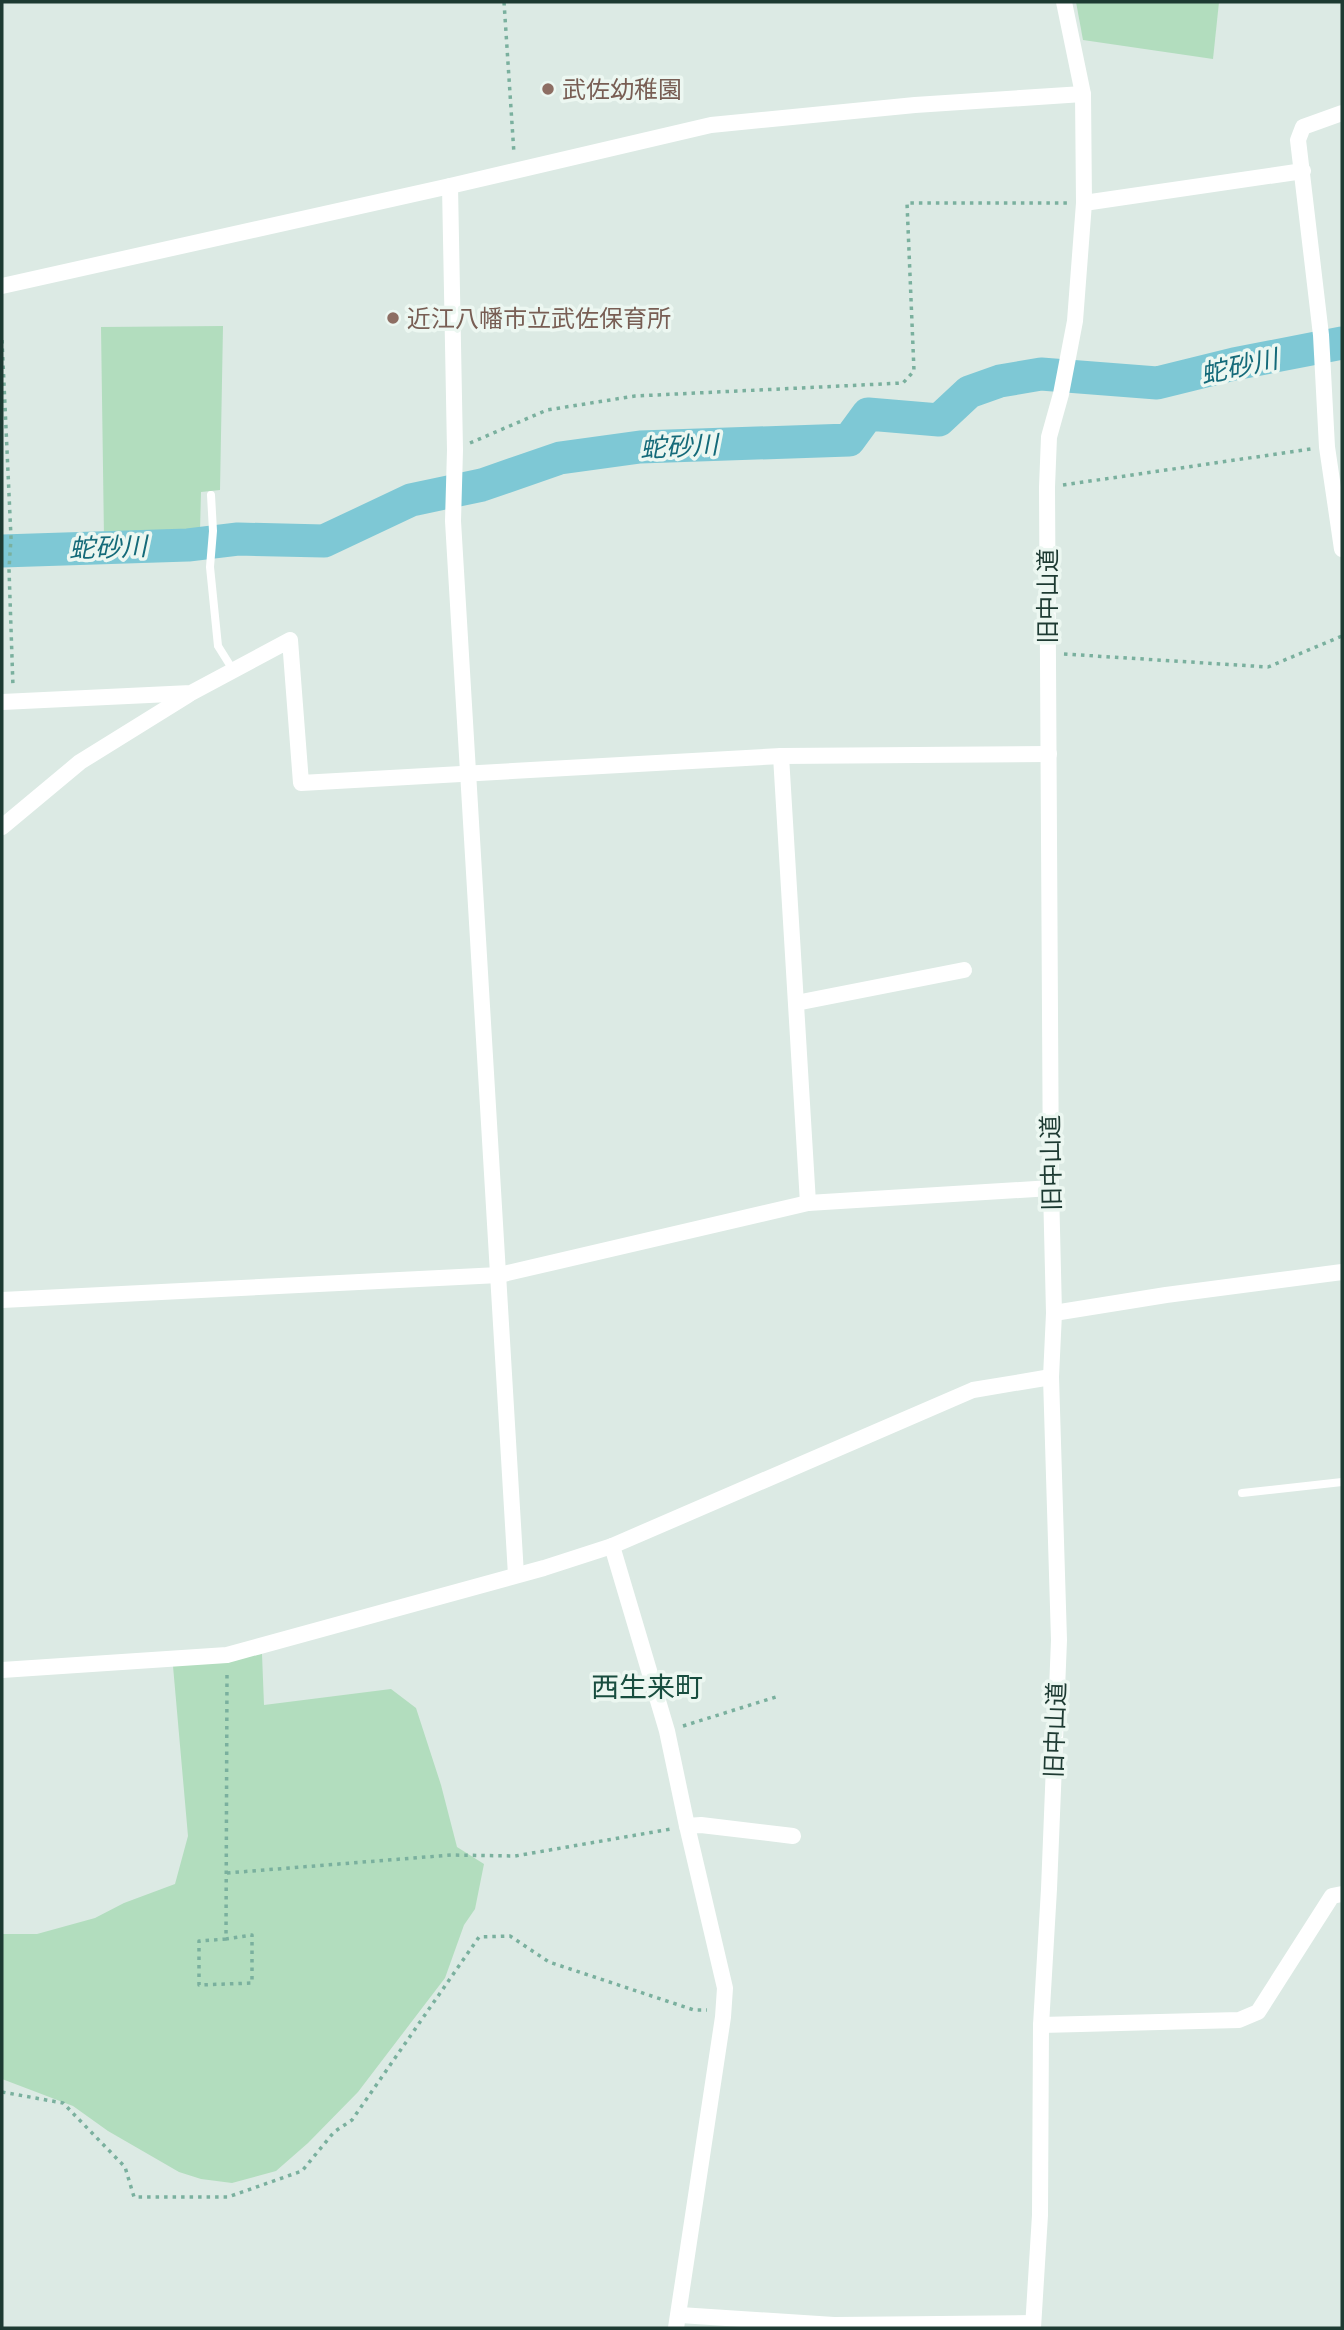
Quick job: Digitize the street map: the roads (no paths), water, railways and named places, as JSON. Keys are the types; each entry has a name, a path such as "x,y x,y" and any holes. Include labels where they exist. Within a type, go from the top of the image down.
{"street":[{"name":"旧中山道","path":"1033,2326 1040,2215 1041,2025 1059,1640 1051,1377 1054,1313 1047,487 1049,437 1061,394 1075,321 1084,203 1083,94 1065,2"},
{"path":"2,285 711,125 915,105 1083,94"},
{"path":"1342,113 1303,127 1298,140 1324,363 1327,447 1342,549"},
{"path":"1084,203 1303,172"},
{"path":"450,186 455,450 453,508 516,1575"},
{"path":"2,827 79,762 191,693 290,640 300,783 781,756 1049,754"},
{"path":"8,701 191,693"},
{"path":"781,756 808,1203"},
{"path":"796,1003 964,970"},
{"path":"2,1300 499,1276 808,1203 1051,1188"},
{"path":"1054,1313 1342,1272"},
{"path":"2,1670 228,1655 516,1575 612,1546 973,1390 1051,1377"},
{"path":"612,1546 667,1731 725,1988 678,2321 834,2326 1033,2326"},
{"path":"687,1826 701,1825 793,1836"},
{"path":"1041,2025 1239,2020 1258,2012 1332,1896 1342,1895"}],"lane":[{"path":"211,495 213,531 210,567 218,646 233,670"},
{"path":"1242,1493 1342,1482"}],"waterway":[{"name":"蛇砂川","path":"2,551 188,545 238,539 324,541 411,500 482,485 560,458 640,447 849,440 868,414 939,420 969,392 1000,381 1041,374 1157,383 1234,364 1342,343"}],"place":[{"name":"武佐幼稚園","path":"548,89"},
{"name":"近江八幡市立武佐保育所","path":"393,318"}],"district":[{"name":"西生来町","path":"647,1687"}]}
